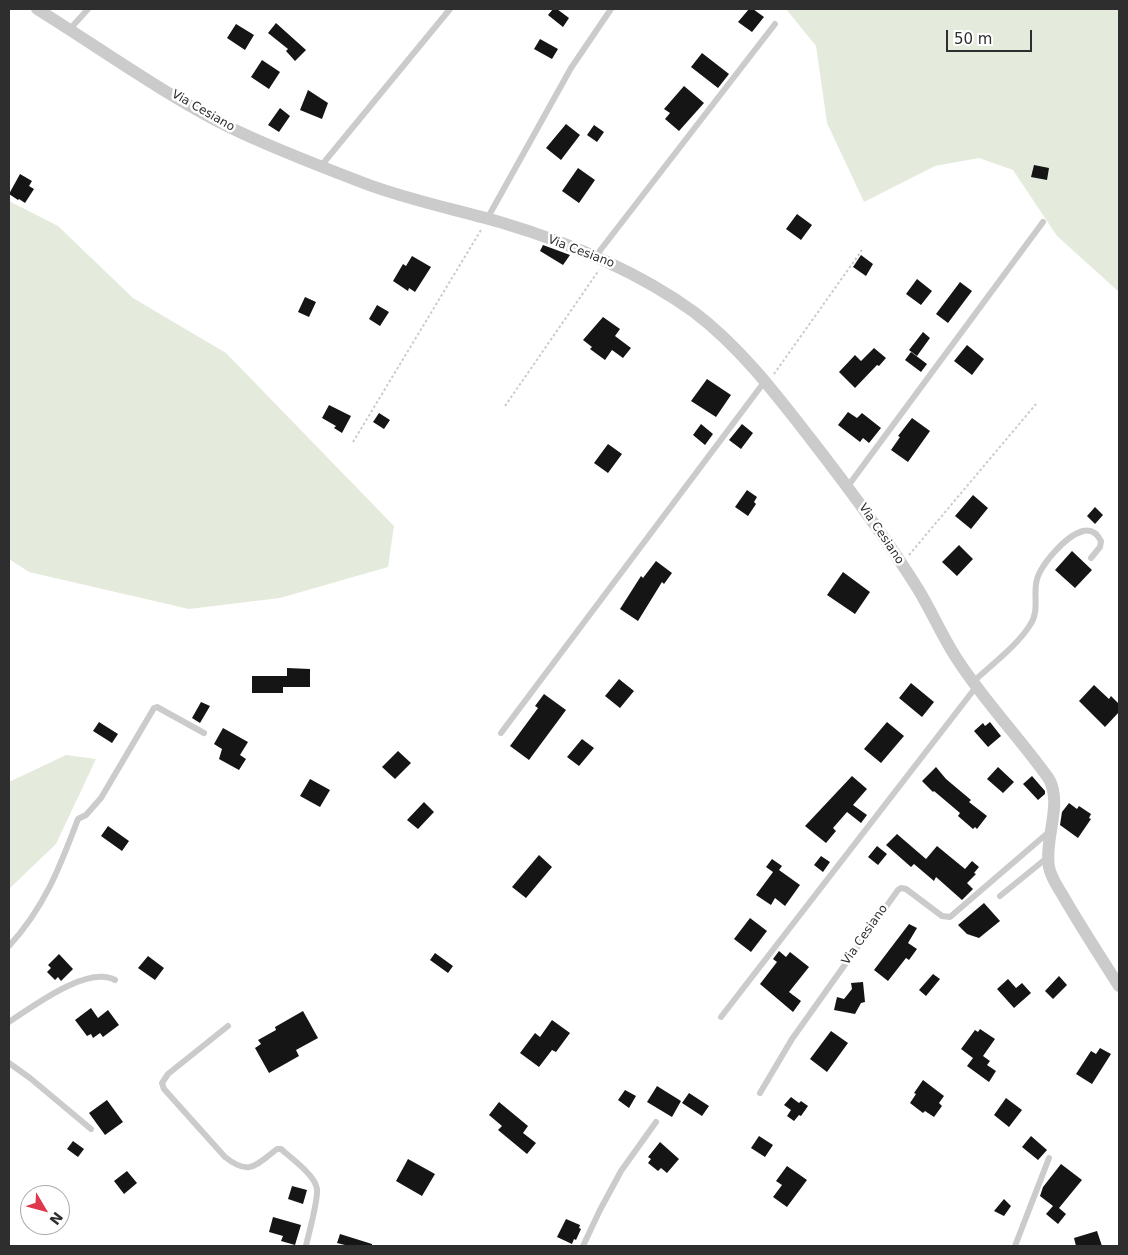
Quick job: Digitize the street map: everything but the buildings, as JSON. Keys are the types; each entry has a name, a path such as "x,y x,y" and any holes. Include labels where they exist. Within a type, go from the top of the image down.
{"street":[{"name":"Via Cesiano","path":"37,9 208,116 258,140 397,194 520,229 601,259 649,282 700,318 727,340 766,383 848,486 902,564 948,645 975,684 1051,782 1054,801 1048,857 1050,870 1054,881 1119,986"}],"lane":[{"path":"70,29 88,9"},
{"path":"322,166 450,9"},
{"path":"488,219 571,68 611,9"},
{"path":"601,259 775,24"},
{"path":"848,486 1043,222"},
{"path":"501,733 766,383"},
{"path":"721,1017 975,684 1030,625 1037,607 1036,587 1039,573 1056,551 1070,537 1090,530 1098,535 1101,544 1091,558"},
{"path":"9,946 22,932 41,905 67,850 78,819 86,815 101,798 154,708 157,707 204,733"},
{"name":"Via Cesiano","path":"760,1093 792,1039 898,890 901,888 906,889 942,916 950,918 1051,830"},
{"path":"1000,896 1048,857"},
{"path":"9,1022 75,982 102,977 115,980"},
{"path":"228,1026 168,1074 162,1083 164,1089 225,1157 236,1166 244,1169 252,1167 277,1149 281,1149 313,1179 317,1189 316,1200 306,1246"},
{"path":"9,1063 91,1129"},
{"path":"583,1246 620,1171 656,1122"},
{"path":"1014,1246 1050,1158"}],"path":[{"path":"353,442 488,219"},
{"path":"766,383 862,250"},
{"path":"505,406 601,259"},
{"path":"902,564 1036,404"}],"green space":[{"path":"786,9 1119,9 1119,292 1057,236 1013,170 979,158 935,166 864,202 827,123 816,46"},
{"path":"9,201 58,226 133,298 226,353 394,526 388,567 280,598 189,609 29,572 9,559"},
{"path":"66,755 96,759 56,844 9,889 9,782"}]}
